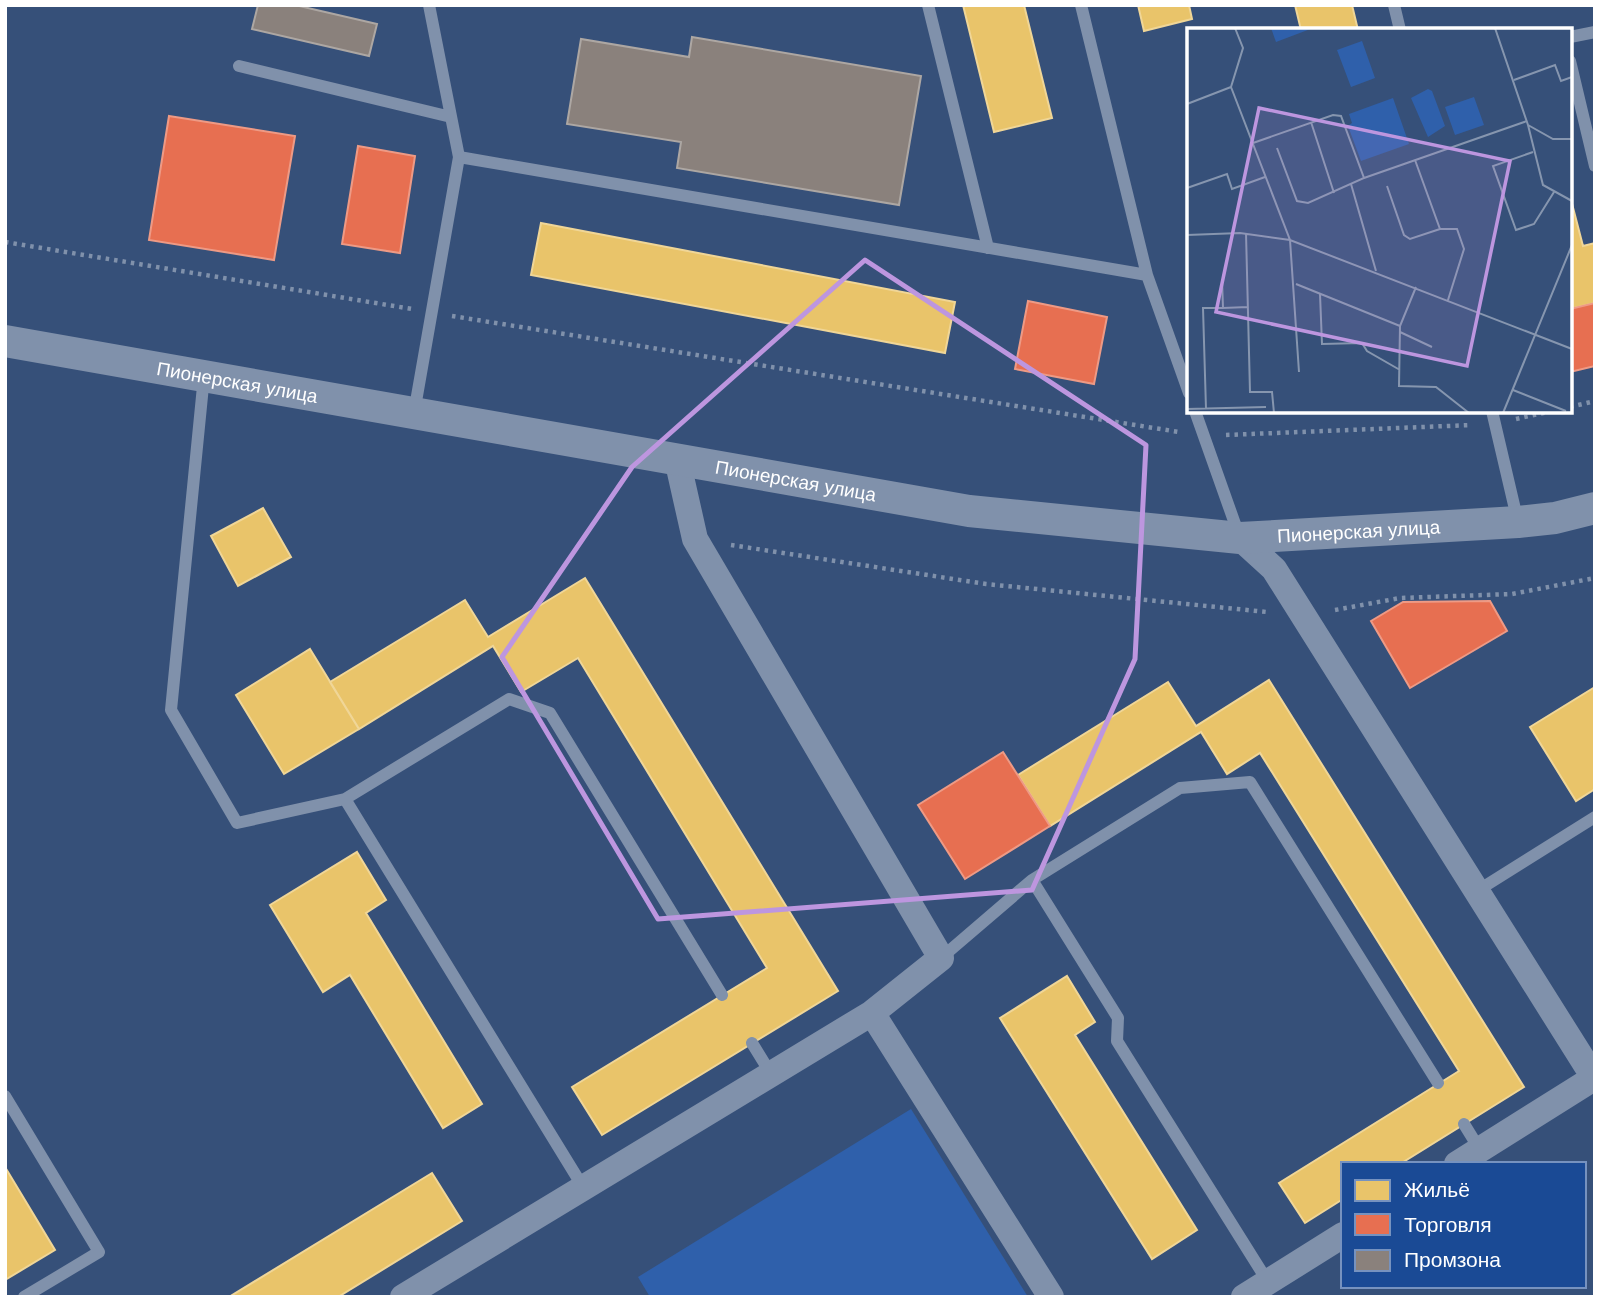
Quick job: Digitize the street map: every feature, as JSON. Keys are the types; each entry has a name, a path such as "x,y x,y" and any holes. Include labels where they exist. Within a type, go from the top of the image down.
{"street":[{"name":"Пионерская улица","path":"5,341 969,512 1240,538 1518,522 1555,518 1595,508"},
{"path":"402,1297 872,1013 941,958 695,539 677,459"},
{"path":"1240,538 1274,569 1595,1078 1460,1162"},
{"path":"872,1013 1051,1297"},
{"path":"1244,1297 1341,1237"}],"lane":[{"path":"414,413 459,157 429,5"},
{"path":"928,5 988,248"},
{"path":"1081,5 1147,275 1187,387"},
{"path":"1394,5 1400,28"},
{"path":"1572,37 1595,32"},
{"path":"239,66 451,117"},
{"path":"1572,69 1595,166"},
{"path":"459,157 1147,275"},
{"path":"204,376 171,710 237,823 345,799 509,699 551,713 722,995"},
{"path":"1196,413 1240,538"},
{"path":"1493,418 1518,522"},
{"path":"941,958 1032,880 1181,788 1250,782 1438,1083"},
{"path":"345,799 583,1187"},
{"path":"1477,891 1595,817"},
{"path":"1032,880 1118,1018 1117,1041 1268,1282"},
{"path":"752,1043 771,1074"},
{"path":"5,1096 99,1252 24,1297"},
{"path":"1464,1124 1480,1150"}],"path":[{"path":"5,242 1204,436 1535,413"},
{"path":"1572,407 1595,401"},
{"path":"695,539 986,584 1303,615 1400,598 1512,594 1595,578"}],"highlighted area":[{"path":"865,260 1146,445 1135,659 1032,890 658,919 502,657 632,467"}],"shaded area":[{"path":"911,1109 1028,1297 650,1297 638,1277"}],"building: Жильё":[{"path":"963,5 1024,5 1052,118 994,132"},
{"path":"1138,5 1189,5 1192,19 1144,31"},
{"path":"1295,5 1352,5 1358,28 1301,28"},
{"path":"1572,204 1583,246 1595,243 1595,303 1572,309"},
{"path":"541,223 955,302 945,353 531,275"},
{"path":"263,508 291,557 238,586 211,536"},
{"path":"585,578 838,991 602,1135 572,1087 767,968 578,658 521,692 493,646 359,729 330,682 465,600 488,637"},
{"path":"310,649 359,729 284,774 236,695"},
{"path":"1269,680 1524,1087 1403,1162 1341,1162 1341,1200 1305,1223 1279,1183 1459,1071 1260,753 1227,774 1201,732 1050,826 1018,775 1168,682 1196,726"},
{"path":"1595,687 1595,789 1576,801 1530,727"},
{"path":"357,852 386,900 366,913 482,1104 443,1128 350,975 323,992 270,905"},
{"path":"1067,976 1095,1022 1075,1035 1197,1230 1152,1259 1000,1018"},
{"path":"5,1167 55,1250 5,1280"},
{"path":"432,1173 462,1221 338,1297 229,1297"}],"building: Торговля":[{"path":"169,116 295,136 274,260 149,240"},
{"path":"358,146 415,156 400,253 342,244"},
{"path":"1028,301 1107,317 1094,384 1015,369"},
{"path":"1595,303 1595,366 1572,372 1572,309"},
{"path":"1490,601 1507,631 1410,688 1371,621 1403,602"},
{"path":"1003,752 1050,826 965,879 918,805"}],"building: Промзона":[{"path":"258,5 295,5 377,24 369,56 252,29"},
{"path":"692,37 921,76 899,205 677,168 681,142 567,124 581,39 689,57"}]}
